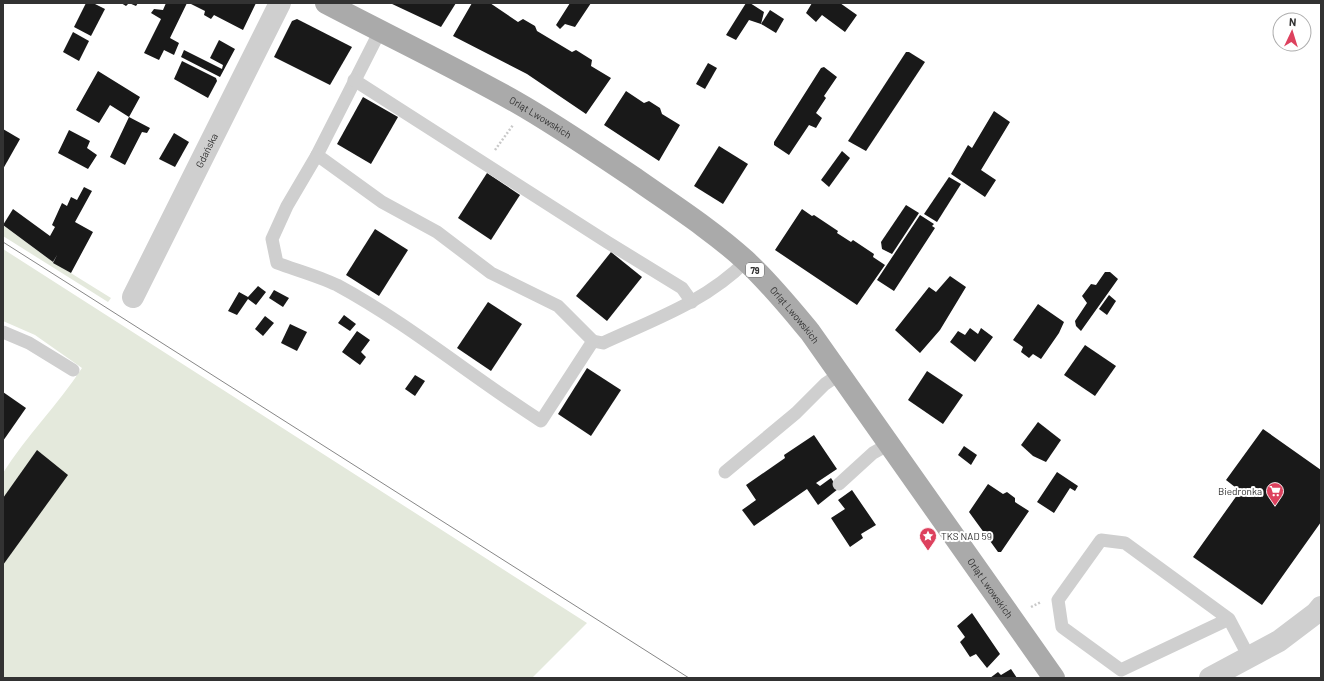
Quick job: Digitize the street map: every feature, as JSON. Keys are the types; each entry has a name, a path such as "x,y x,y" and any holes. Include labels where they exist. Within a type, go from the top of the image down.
{"main road":[{"name":"Orląt Lwowskich","path":"326,3 446,64 518,103 576,140 711,232 746,261 785,302 810,332 1054,678"}],"street":[{"name":"Gdańska","path":"133,297 280,3"},
{"path":"1210,678 1279,641 1316,613 1321,607"}],"lane":[{"path":"380,31 317,155 287,206 272,239 277,263 335,285 403,325 501,395 541,420 593,341"},
{"path":"354,80 682,288 692,302"},
{"path":"317,155 382,202 437,232 491,273 558,306 593,341 603,344 692,302 734,273 746,261"},
{"path":"3,332 29,343 73,370"},
{"path":"725,472 796,413 825,384 840,374"},
{"path":"839,484 874,453 889,444"},
{"path":"1229,619 1122,670 1062,627 1058,600 1101,540 1125,543 1229,619 1249,657"}],"path":[{"path":"485,164 515,123"}],"shaded area":[{"path":"3,225 53,262 111,298 108,302 3,236"},
{"path":"3,249 587,623 532,678 3,678 3,473 22,446 73,382 82,368 35,335 3,321"}],"building":[{"path":"86,3 93,3 105,9 91,36 74,27"},
{"path":"121,3 129,3 126,6"},
{"path":"129,3 138,3 136,6"},
{"path":"166,3 187,3 170,38 179,43 174,55 164,50 159,60 144,53 161,19 151,13 154,9 163,10"},
{"path":"189,3 256,3 243,30 214,15 211,19 204,15 205,11"},
{"path":"390,3 456,3 441,27"},
{"path":"472,3 490,3 518,22 523,19 535,26 537,31 572,52 576,50 592,60 591,66 611,78 586,114 527,74 453,36"},
{"path":"570,3 591,3 575,27 565,24 560,29 556,25"},
{"path":"746,3 750,3 764,12 761,24 749,20 736,40 726,35"},
{"path":"812,3 840,3 857,15 845,32 822,15 816,22 806,13"},
{"path":"770,10 784,19 776,33 761,24"},
{"path":"297,19 352,47 330,85 274,57 292,21"},
{"path":"73,32 89,41 79,61 63,52"},
{"path":"219,40 235,49 220,77 181,57 184,50 222,69 223,65 210,58"},
{"path":"906,52 909,52 925,62 866,151 848,141"},
{"path":"182,61 216,78 217,81 208,98 174,79"},
{"path":"708,63 717,68 705,89 696,84"},
{"path":"824,67 837,77 824,96 826,98 816,113 822,118 816,128 809,125 789,155 774,145 774,142 821,68"},
{"path":"98,71 140,97 129,117 110,105 99,123 76,110"},
{"path":"626,91 644,103 649,101 660,108 662,114 680,125 659,161 604,125"},
{"path":"363,97 398,117 371,164 337,144"},
{"path":"994,111 1010,122 981,170 996,180 985,197 951,174 968,145 972,148"},
{"path":"129,117 150,128 147,133 142,132 125,165 110,157"},
{"path":"3,129 20,139 3,169"},
{"path":"69,130 90,141 87,148 97,155 88,169 58,153"},
{"path":"174,133 189,142 175,167 159,159"},
{"path":"719,146 748,164 723,204 694,186"},
{"path":"842,151 850,158 829,187 821,180"},
{"path":"487,173 520,195 491,240 458,218"},
{"path":"949,177 961,184 937,222 924,214"},
{"path":"84,187 92,191 75,222 93,232 71,273 53,263 57,255 53,262 3,225 13,209 50,236 55,227 52,225 62,203 67,206 71,197 77,200"},
{"path":"906,205 919,213 892,254 882,249 881,242"},
{"path":"802,209 838,231 837,233 851,242 853,240 874,254 873,257 885,265 857,305 775,250"},
{"path":"920,215 934,224 932,226 935,228 894,291 877,280"},
{"path":"375,229 408,250 379,296 346,275"},
{"path":"611,252 642,277 607,321 576,296"},
{"path":"1105,272 1110,272 1118,279 1081,331 1076,326 1075,321 1087,303 1082,296 1091,284 1096,285"},
{"path":"950,276 966,287 940,330 920,353 895,330 929,287 936,292"},
{"path":"258,286 266,292 256,305 248,299 237,315 228,311 239,292 248,297"},
{"path":"274,290 289,298 283,307 269,298"},
{"path":"1109,295 1116,301 1107,315 1099,309"},
{"path":"488,302 522,324 491,371 457,348"},
{"path":"1038,304 1064,322 1059,333 1041,359 1033,354 1029,358 1021,352 1023,347 1013,340"},
{"path":"344,315 356,324 350,331 338,323"},
{"path":"265,316 274,323 263,336 255,329"},
{"path":"290,324 307,332 297,351 281,343"},
{"path":"970,328 978,334 981,328 993,337 975,362 950,342 958,331 965,335"},
{"path":"357,331 370,340 361,352 366,357 360,365 342,352"},
{"path":"1085,345 1116,366 1095,396 1064,375"},
{"path":"587,368 621,390 591,436 558,414"},
{"path":"927,371 963,395 943,424 908,400"},
{"path":"415,375 425,381 415,396 405,389"},
{"path":"3,392 26,408 3,441"},
{"path":"1038,422 1061,440 1046,462 1033,456 1021,445"},
{"name":"Biedronka","path":"1263,429 1321,470 1321,522 1262,605 1193,557 1240,491 1226,480"},
{"path":"814,435 837,469 816,483 820,486 831,478 838,489 818,505 807,489 754,526 742,510 756,500 746,485 785,458 784,455"},
{"path":"964,446 977,455 971,465 958,455"},
{"path":"37,450 68,475 3,565 3,498"},
{"path":"1057,472 1078,486 1075,491 1070,488 1054,513 1037,502"},
{"path":"988,484 1003,494 1007,492 1015,498 1015,502 1029,511 1001,552 998,552 969,512"},
{"path":"852,490 876,525 861,534 863,538 850,547 831,518 845,509 838,500"},
{"path":"972,613 1000,654 987,668 976,654 970,657 960,642 965,637 957,626"},
{"path":"1011,669 1017,678 990,678 998,672 1001,675"}],"tram line":[{"path":"3,242 689,678"}],"place":[{"name":"Biedronka","path":"1275,506"},
{"name":"TKS NAD 59","path":"928,551"}]}
